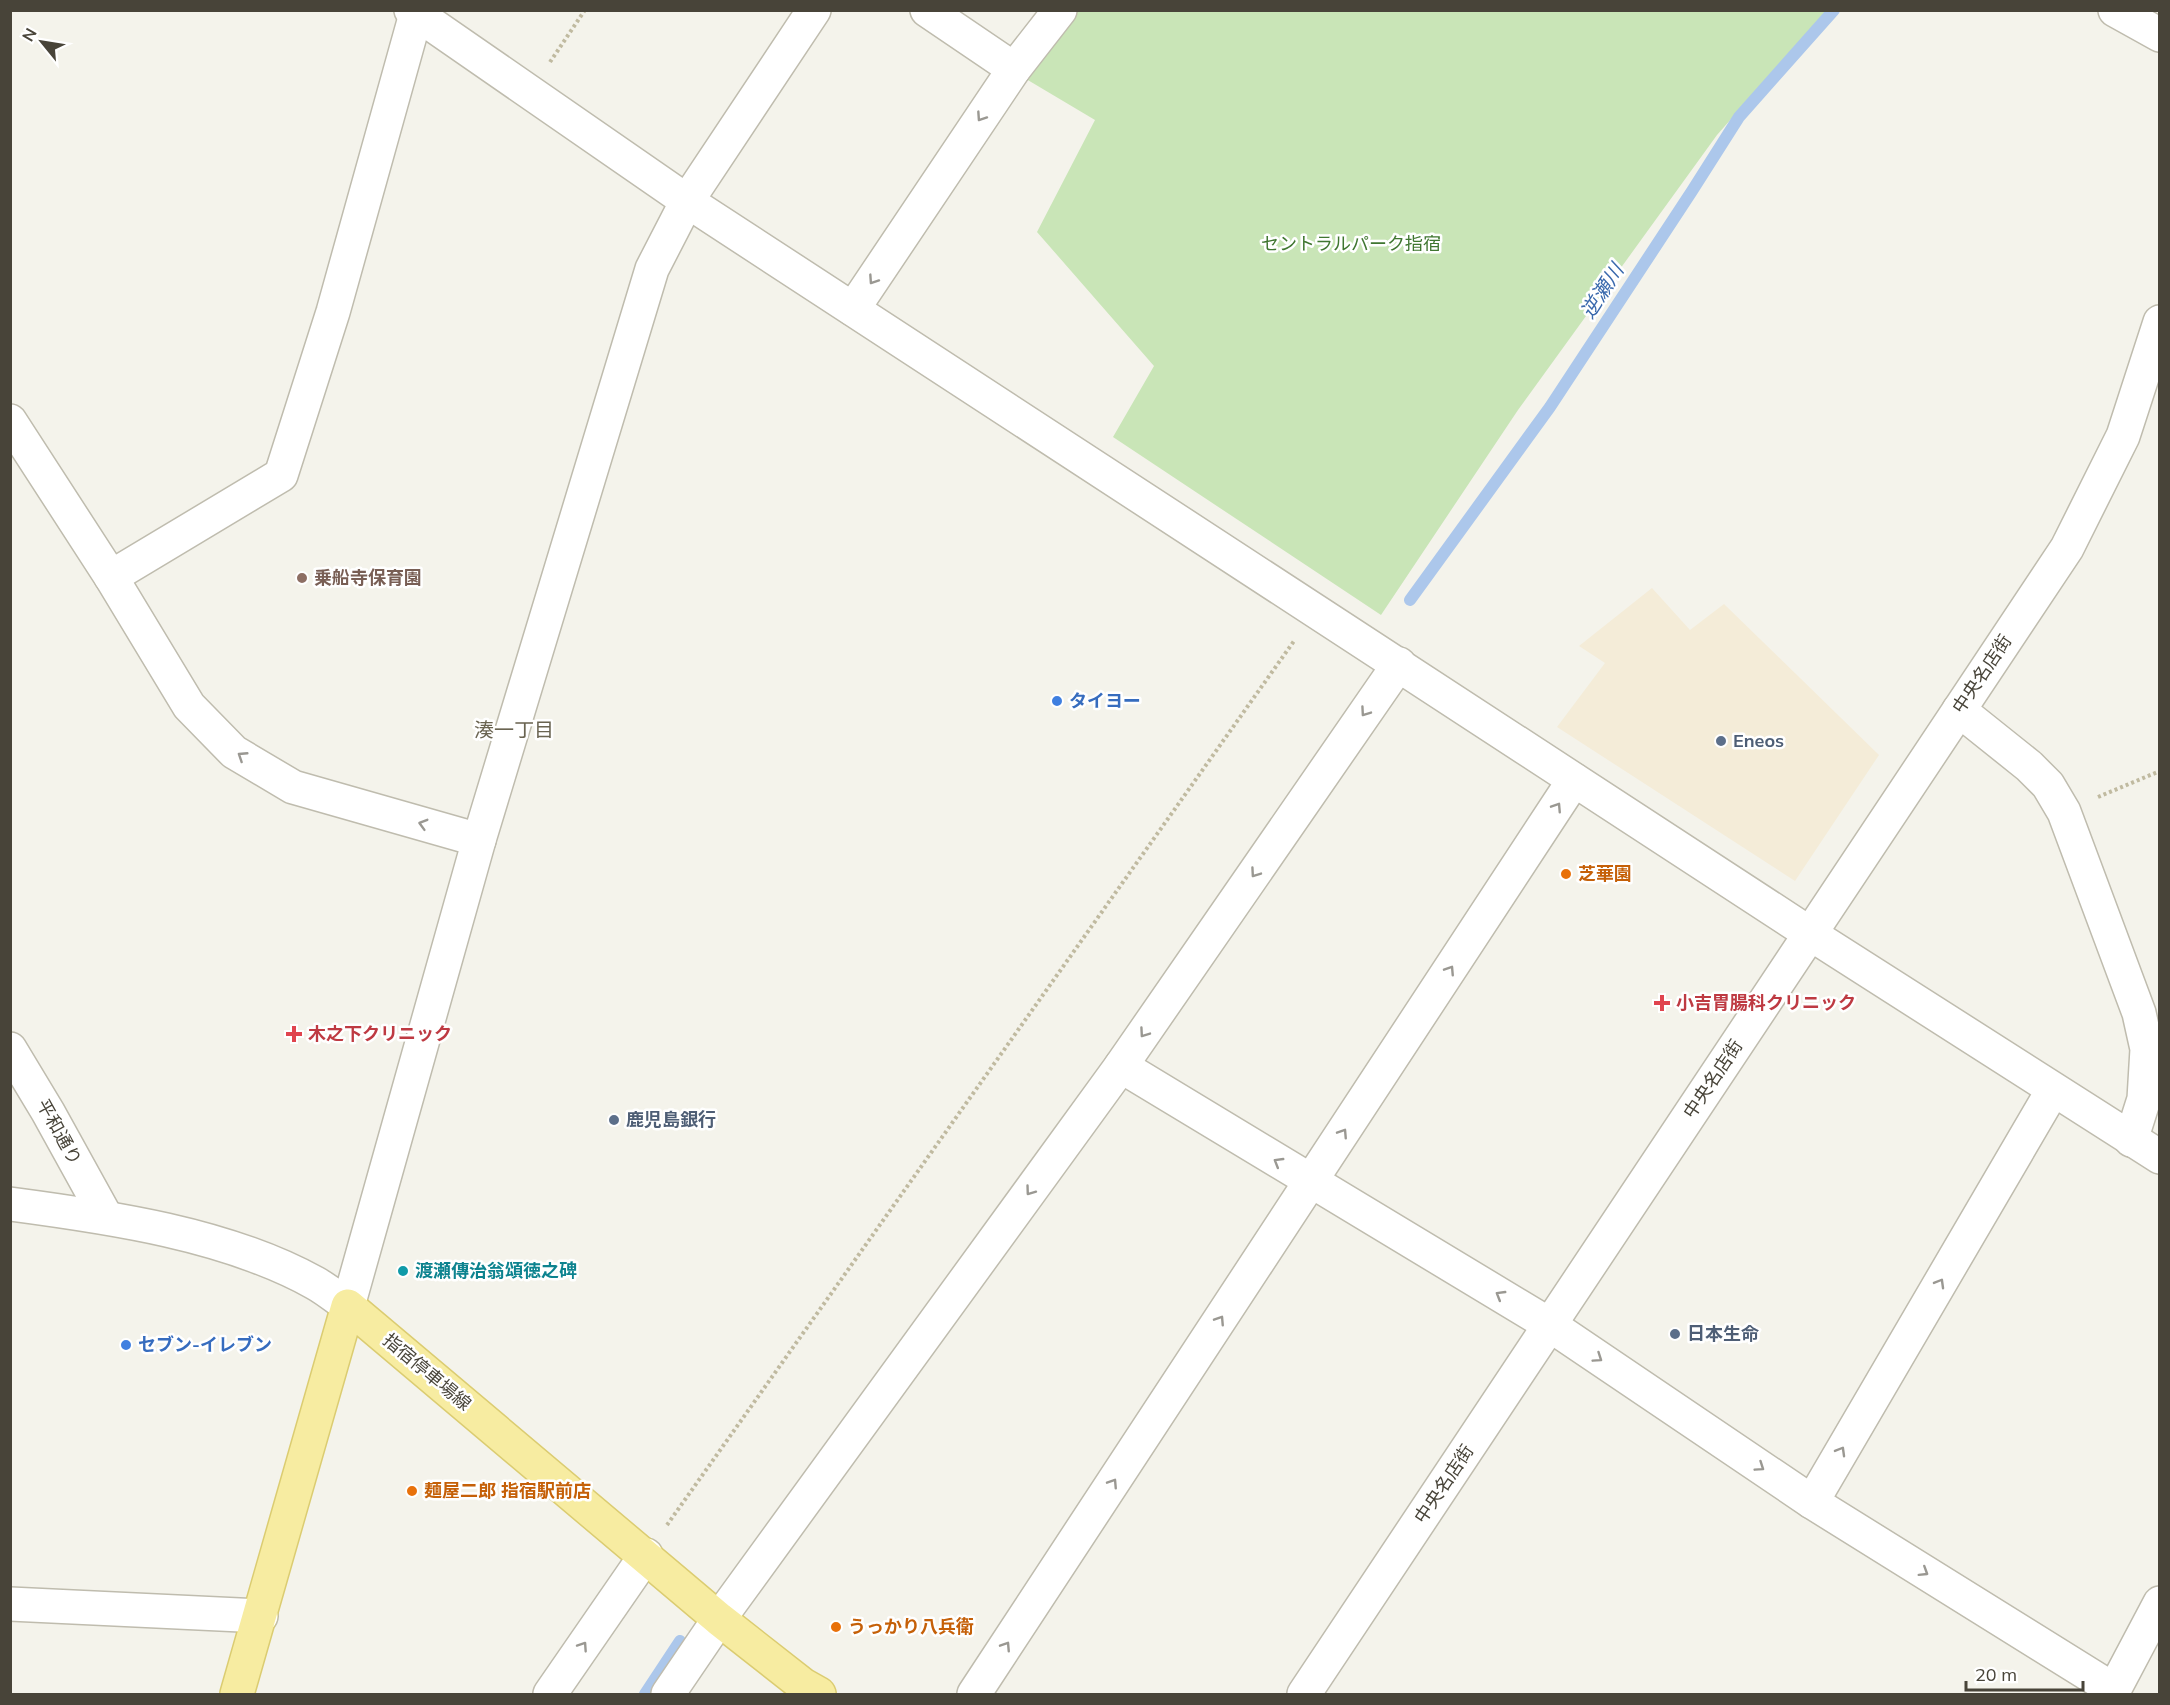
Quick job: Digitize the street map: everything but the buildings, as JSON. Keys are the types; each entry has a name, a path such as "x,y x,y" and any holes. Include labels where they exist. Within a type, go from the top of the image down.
{"main road":[{"name":"指宿停車場線","path":"348,1306 719,1619 802,1685 819,1695"},
{"path":"237,1695 348,1306"}],"street":[{"path":"10,1204 106,1217 246,1253 316,1284 348,1306 479,840 652,269 687,201 814,10"},
{"path":"927,10 1014,69"},
{"path":"853,309 1014,69 1060,10"},
{"path":"2115,10 2160,35"},
{"path":"111,577 281,475 333,312 414,12 687,201 1809,933 2160,1157"},
{"name":"中央名店街","path":"1304,1695 2067,548 2123,436 2160,322"},
{"path":"10,421 111,577 189,706 234,752 292,787 479,840"},
{"path":"668,1695 719,1619 1121,1066 1399,664"},
{"path":"1959,710 2048,784 2064,812 2139,1013 2147,1049 2144,1099 2132,1140"},
{"path":"974,1695 1574,780"},
{"name":"平和通り","path":"10,1049 106,1217"},
{"path":"1121,1066 1550,1325 1812,1502 2114,1692 2160,1603"},
{"path":"1812,1502 2053,1090"},
{"path":"550,1695 645,1555"},
{"path":"10,1604 261,1616"}],"path":[{"path":"530,93 585,10"},
{"path":"645,1555 1316,610"},
{"path":"2064,812 2160,771"}],"shaded area":[{"name":"Eneos","path":"1652,588 1690,630 1724,604 1879,755 1795,881 1557,727 1605,663 1579,646"}],"green space":[{"name":"セントラルパーク指宿","path":"1073,11 1829,11 1717,135 1518,410 1381,615 1113,437 1154,366 1037,232 1095,120 1021,76"}],"waterway":[{"name":"逆瀬川","path":"1410,600 1550,407 1739,117 1834,10"},
{"name":"逆瀬川","path":"645,1694 680,1641"}],"place":[{"name":"乗船寺保育園","path":"302,578"},
{"name":"タイヨー","path":"1057,701"},
{"name":"Eneos","path":"1721,741"},
{"name":"芝華園","path":"1566,874"},
{"name":"小吉胃腸科クリニック","path":"1662,1003"},
{"name":"木之下クリニック","path":"294,1034"},
{"name":"鹿児島銀行","path":"614,1120"},
{"name":"渡瀬傳治翁頌徳之碑","path":"403,1271"},
{"name":"日本生命","path":"1675,1334"},
{"name":"セブン-イレブン","path":"126,1345"},
{"name":"麺屋二郎 指宿駅前店","path":"412,1491"},
{"name":"うっかり八兵衛","path":"836,1627"}],"district":[{"name":"湊一丁目","path":"514,730"}]}
